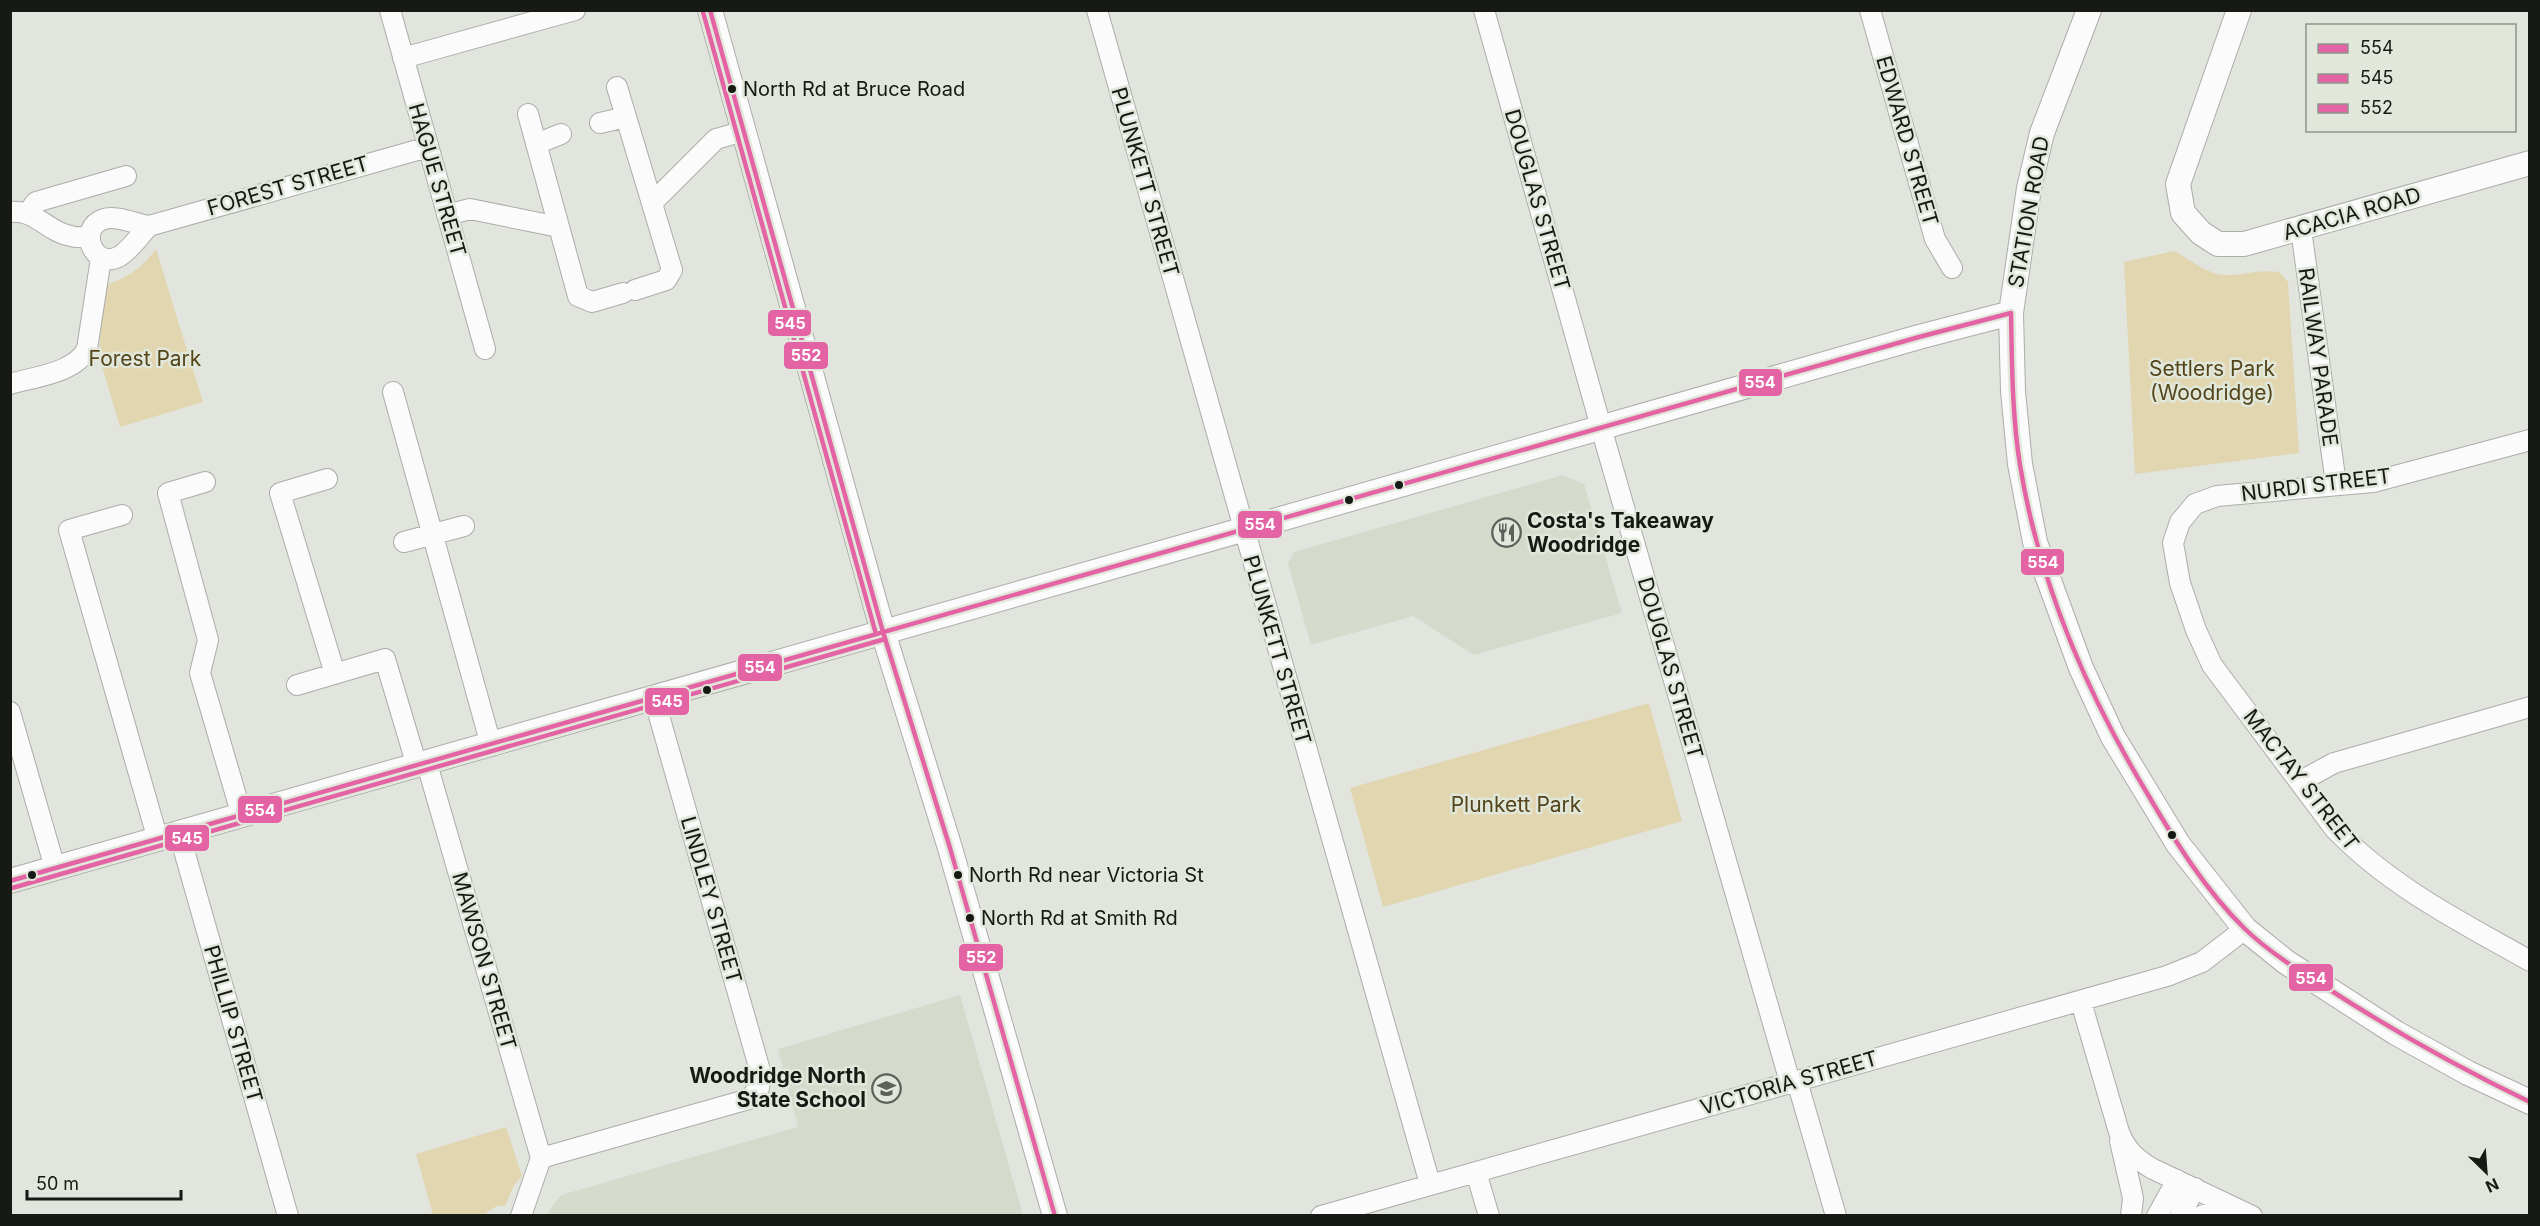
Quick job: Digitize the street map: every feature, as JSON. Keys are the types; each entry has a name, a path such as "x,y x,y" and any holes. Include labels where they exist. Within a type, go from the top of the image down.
{"street":[{"name":"HAGUE STREET","path":"390,10 485,349"},
{"path":"403,58 575,10"},
{"path":"710,10 883,633 950,848 1055,1215"},
{"name":"PLUNKETT STREET","path":"1097,10 1430,1184"},
{"name":"DOUGLAS STREET","path":"1484,10 1602,428 1793,1081 1836,1215"},
{"name":"EDWARD STREET","path":"1870,10 1935,239 1953,268"},
{"name":"STATION ROAD","path":"2089,10 2042,133 2029,188 2011,313 2013,391 2020,464 2035,542 2081,668 2113,737 2178,844 2245,929 2286,962 2396,1033 2468,1073 2529,1102"},
{"name":"ACACIA ROAD","path":"2239,10 2178,184 2183,213 2201,233 2218,244 2244,244 2529,163"},
{"path":"528,114 578,296 592,302 629,292 666,280 672,270 617,87"},
{"path":"600,123 626,117"},
{"path":"652,203 716,139 744,131"},
{"path":"536,144 561,134"},
{"name":"FOREST STREET","path":"149,226 428,147"},
{"path":"19,213 36,202 126,176"},
{"path":"447,215 470,209 559,227"},
{"path":"19,213 70,236 90,237"},
{"path":"105,218 119,218 149,226 130,248 118,257 109,259 95,254 90,237 94,223 105,218"},
{"name":"RAILWAY PARADE","path":"2301,229 2336,484"},
{"path":"10,384 64,368 83,357 87,349 101,258"},
{"path":"10,881 2011,313"},
{"path":"393,392 491,745"},
{"name":"NURDI STREET","path":"2180,522 2195,504 2217,496 2373,482 2529,440"},
{"path":"297,685 334,674 280,493 327,479"},
{"path":"205,482 168,493 208,640 200,673 242,816"},
{"name":"PHILLIP STREET","path":"122,515 69,530 288,1215"},
{"name":"MACTAY STREET","path":"2180,522 2173,543 2180,583 2196,630 2212,665 2334,828 2375,867 2426,901 2529,962"},
{"path":"404,542 464,526"},
{"name":"MAWSON STREET","path":"334,674 385,659 422,765 541,1158"},
{"name":"LINDLEY STREET","path":"541,1158 749,1099 759,1088 761,1074 654,698"},
{"path":"2301,781 2334,763 2529,707"},
{"path":"10,712 55,868"},
{"name":"VICTORIA STREET","path":"1322,1215 2167,976 2202,962 2245,929"},
{"path":"2081,1002 2119,1132 2133,1198 2131,1215"},
{"path":"2119,1132 2126,1147 2139,1161 2249,1214"},
{"path":"521,1215 541,1158"},
{"path":"1476,1172 1489,1215"},
{"path":"2157,1215 2186,1184"},
{"path":"2180,1215 2186,1184"},
{"path":"2201,1215 2222,1211 2249,1214"}],"shaded area":[{"path":"1563,475 1584,484 1622,613 1474,655 1413,616 1311,645 1288,564 1294,552"},
{"name":"Woodridge North State School","path":"960,995 1023,1215 546,1215 561,1195 798,1127 778,1049"}],"green space":[{"name":"Forest Park","path":"156,249 203,402 120,427 99,356 103,286 133,272"},
{"name":"Settlers Park (Woodridge)","path":"2174,251 2206,270 2219,274 2279,272 2288,282 2299,453 2135,474 2124,262"},
{"name":"Plunkett Park","path":"1649,703 1682,821 1383,907 1350,788"},
{"path":"506,1127 522,1176 514,1185 505,1206 497,1206 486,1215 433,1215 416,1154"}],"transit line":[{"name":"552","path":"710,10 883,632 950,848 1055,1216"},
{"name":"545","path":"703,12 876,634"},
{"name":"554","path":"2011,313 2017,446 2028,509 2052,594 2104,716 2180,847 2230,914 2274,953 2401,1034 2530,1102"},
{"name":"554","path":"10,881 1919,337 2011,313"},
{"name":"545","path":"12,888 885,639"}],"place":[{"name":"North Rd at Bruce Road","path":"732,89"},
{"name":"Costa's Takeaway Woodridge","path":"1506,533"},
{"name":"North Rd near Victoria St","path":"958,875"},
{"name":"North Rd at Smith Rd","path":"970,918"},
{"name":"Woodridge North State School","path":"887,1088"}]}
